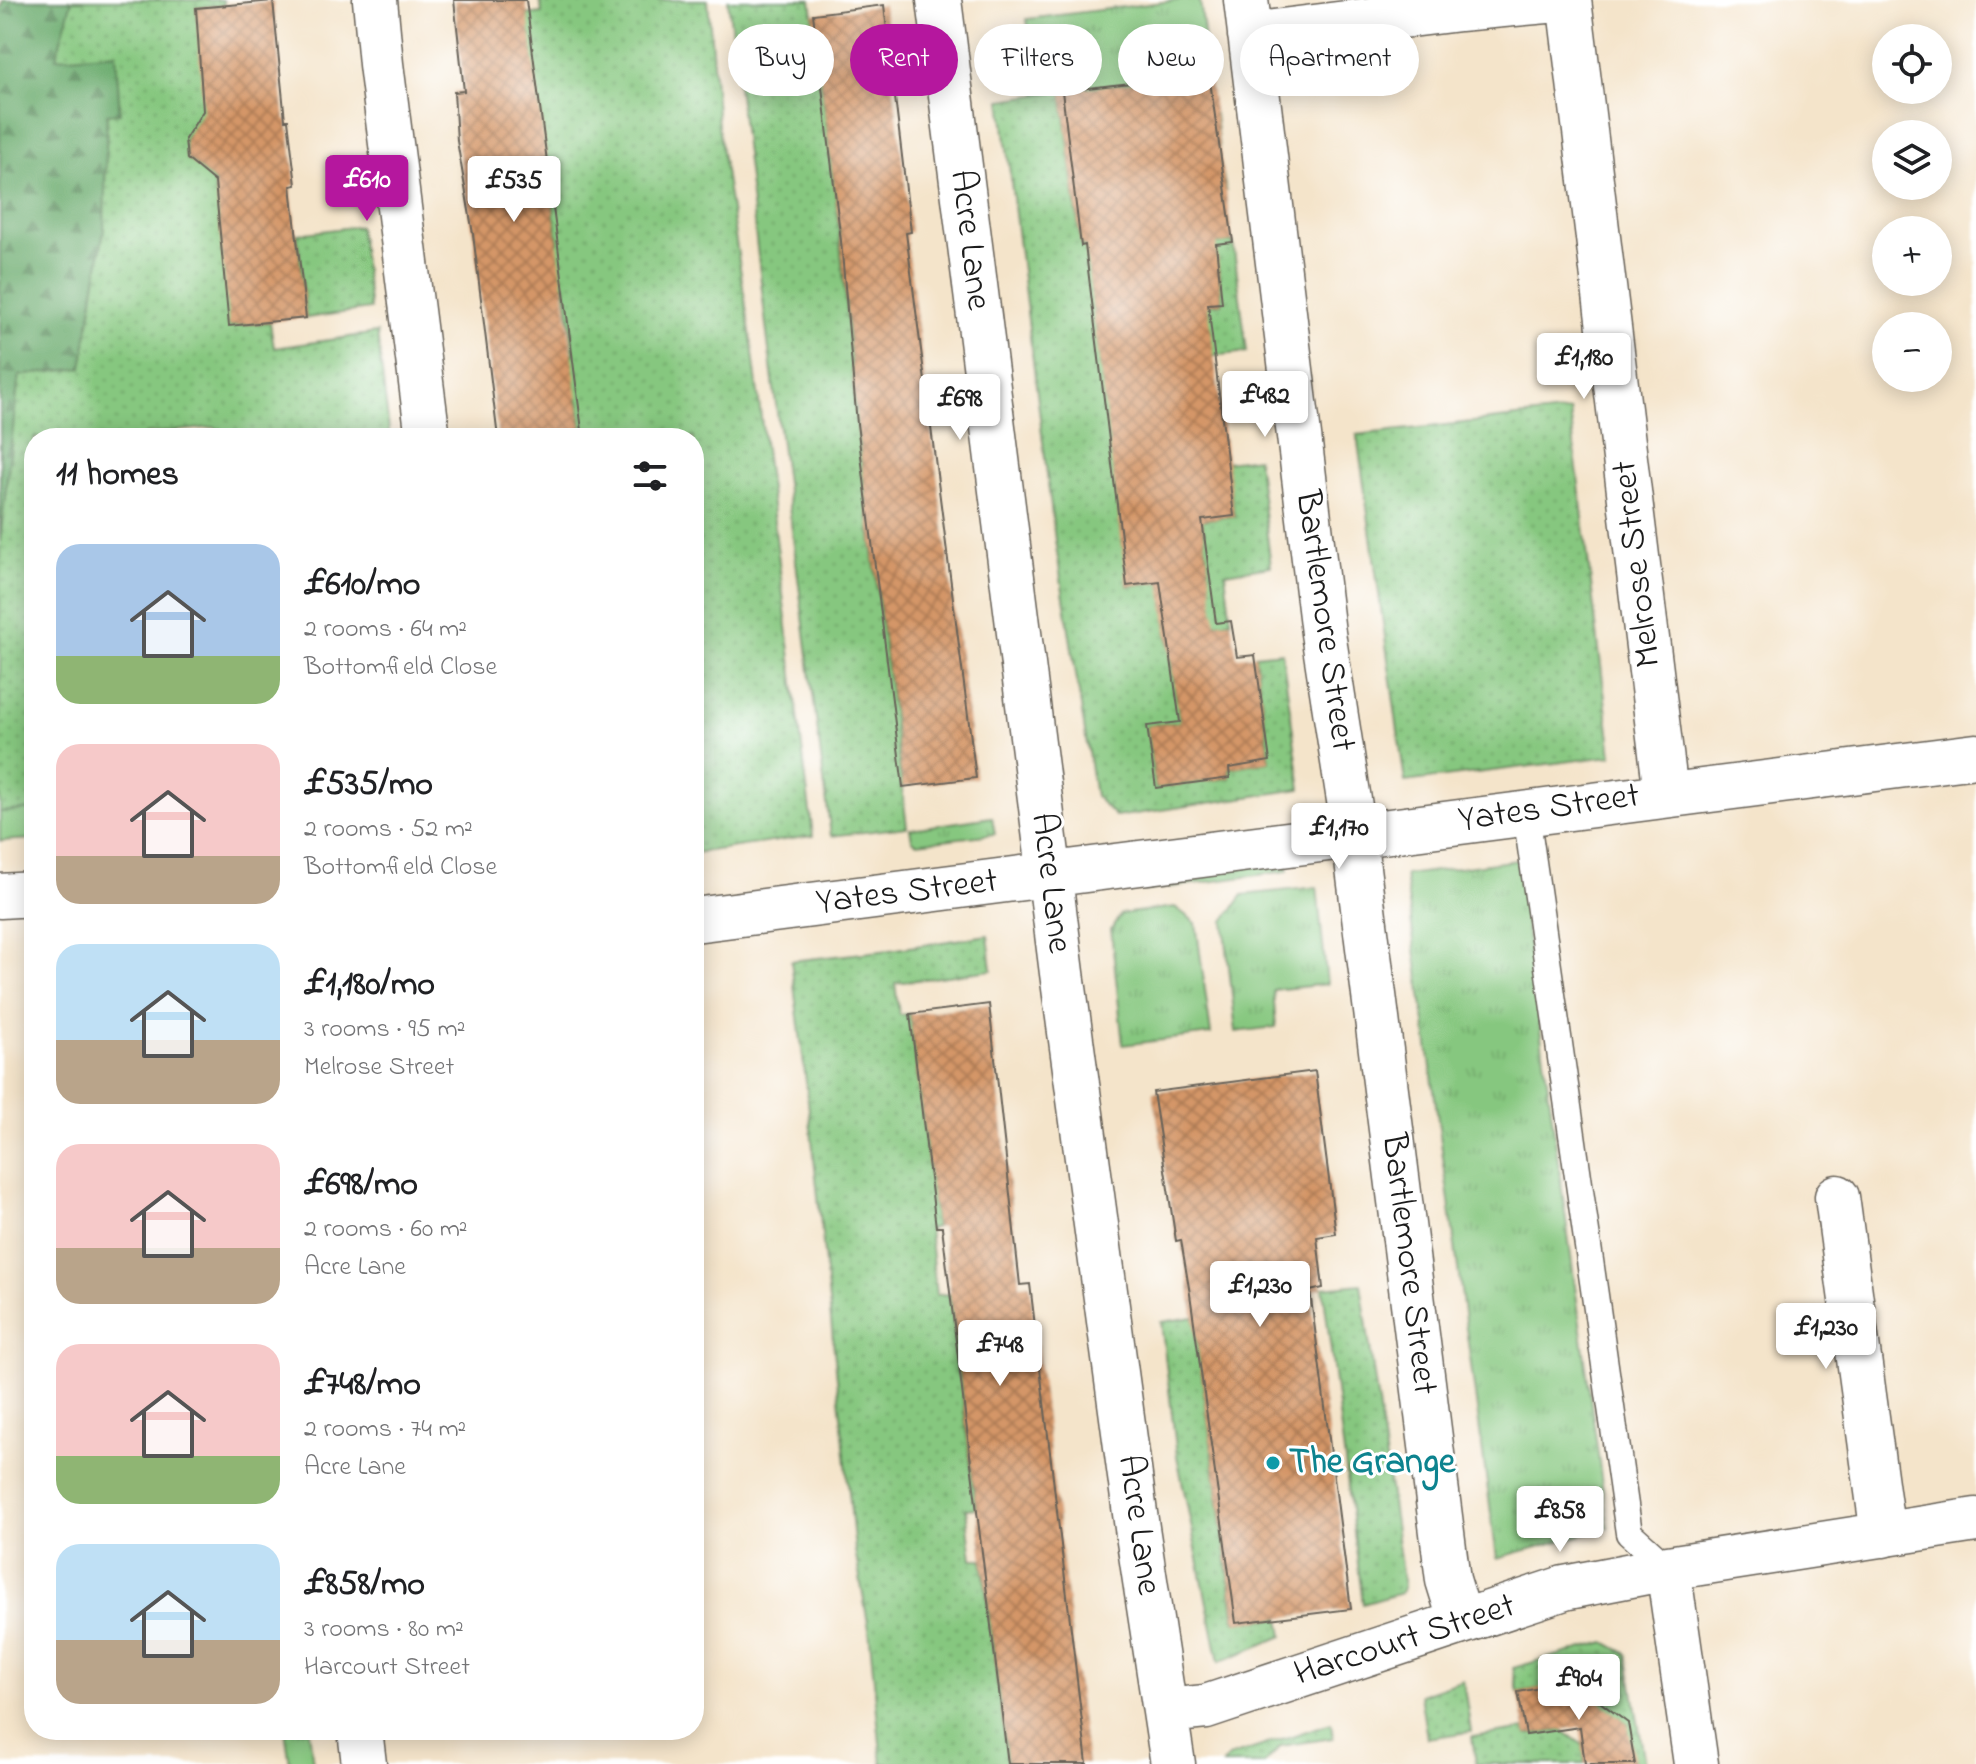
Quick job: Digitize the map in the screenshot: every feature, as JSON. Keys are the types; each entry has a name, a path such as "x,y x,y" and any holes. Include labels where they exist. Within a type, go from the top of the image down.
{"street":[{"path":"375,0 427,428"},
{"name":"Acre Lane","path":"939,0 1049,874 1137,1528 1173,1764"},
{"path":"1248,18 1558,0"},
{"name":"Melrose Street","path":"1569,0 1666,794"},
{"name":"Bartlemore Street","path":"1248,18 1323,633 1353,835 1448,1580 1461,1622"},
{"name":"Yates Street","path":"704,919 1976,756"},
{"path":"0,896 24,895"},
{"path":"1837,1197 1883,1535"},
{"name":"Harcourt Street","path":"1166,1711 1206,1707 1564,1588 1668,1568 1976,1520"},
{"path":"1668,1568 1696,1764"},
{"path":"361,1740 364,1764"}],"lane":[{"path":"1526,813 1629,1533 1668,1568"}],"green space":[{"path":"3,0 72,0 57,58 116,53 120,113 107,115 104,230 82,369 19,376 0,542 0,14"},
{"path":"72,0 223,0 224,5 196,8 212,132 188,134 185,139 187,159 191,162 212,160 215,194 274,188 230,326 270,322 274,348 377,333 389,428 24,428 24,810 0,812 0,542 19,376 82,368 104,230 107,114 120,113 116,53 56,58"},
{"path":"540,0 708,0 718,126 752,345 813,836 704,852 704,428 582,428 578,398 559,400 551,358 574,354 565,285 550,287 543,244 558,242 545,151 497,18 542,13"},
{"path":"728,0 811,0 814,24 731,24"},
{"path":"1200,0 1203,24 1118,24 1118,85 1102,86 1102,24 1028,24 1027,19"},
{"path":"739,96 823,96 857,424 907,827 831,836"},
{"path":"1063,96 1081,246 1159,237 1142,96 1169,96 1172,120 1215,114 1219,149 1175,154 1178,179 1223,175 1226,191 1186,197 1191,246 1233,242 1247,352 1184,359 1181,339 1210,334 1207,305 1222,303 1218,267 1172,273 1169,254 1088,263 1128,586 1209,576 1202,520 1234,516 1230,488 1196,491 1193,466 1257,458 1271,566 1225,573 1231,621 1167,630 1180,722 1147,726 1156,788 1230,778 1229,768 1270,761 1255,655 1282,652 1301,789 1116,817 1095,796 1055,540 1001,100"},
{"path":"359,226 370,309 306,318 297,234"},
{"path":"1570,411 1612,756 1405,782 1357,435"},
{"path":"24,810 24,840 0,841 0,812"},
{"path":"992,817 995,834 917,843 912,840 910,829"},
{"path":"1517,860 1608,1528 1497,1558 1405,875"},
{"path":"1287,861 1288,871 1144,891 1142,881"},
{"path":"1317,887 1327,984 1273,990 1276,1027 1236,1032 1224,921 1243,895"},
{"path":"1175,907 1196,923 1211,1034 1123,1045 1111,930 1121,914"},
{"path":"988,935 992,970 895,983 899,1015 910,1014 936,1227 929,1229 936,1295 950,1294 976,1508 966,1509 972,1559 982,1559 1008,1764 882,1764 869,1629 855,1550 791,961"},
{"path":"1361,1284 1404,1587 1401,1593 1363,1604 1323,1288"},
{"path":"1194,1317 1235,1622 1280,1618 1283,1636 1219,1662 1177,1456 1161,1322"},
{"path":"1605,1642 1627,1654 1645,1764 1635,1764 1600,1703 1576,1683 1518,1692 1513,1668"},
{"path":"1463,1680 1471,1732 1427,1738 1420,1695"},
{"path":"1331,1723 1333,1738 1281,1746 1264,1764 1223,1764 1228,1757"},
{"path":"1525,1729 1527,1735 1562,1730 1583,1745 1585,1764 1476,1764 1472,1737"},
{"path":"286,1740 310,1740 313,1764 290,1764"}],"building":[{"path":"454,0 526,0 582,428 497,428 473,234 457,141 454,92 464,91"},
{"path":"273,1 285,120 288,120 296,185 291,186 306,318 229,326 215,182 187,159 185,139 203,111 196,8"},
{"path":"884,5 886,24 850,24 850,96 895,96 911,232 906,233 976,778 903,787 857,424 841,241 823,96 834,96 834,24 814,24 813,14"},
{"path":"1118,85 1118,96 1212,96 1233,242 1216,244 1222,303 1208,304 1234,516 1202,520 1216,623 1231,621 1237,657 1255,655 1270,761 1229,768 1230,778 1156,788 1147,726 1180,722 1160,582 1127,586 1085,245 1081,246 1063,96 1102,96 1102,86"},
{"path":"989,1004 1020,1285 1030,1284 1087,1764 1008,1764 942,1227 936,1227 910,1014"},
{"name":"The Grange","path":"1315,1071 1336,1234 1317,1237 1323,1288 1310,1291 1351,1609 1236,1623 1190,1294 1181,1240 1176,1241 1153,1092"},
{"path":"1573,1682 1628,1723 1635,1764 1585,1764 1580,1727 1526,1735 1518,1692"}],"place":[{"name":"The Grange","path":"1273,1463"}]}
